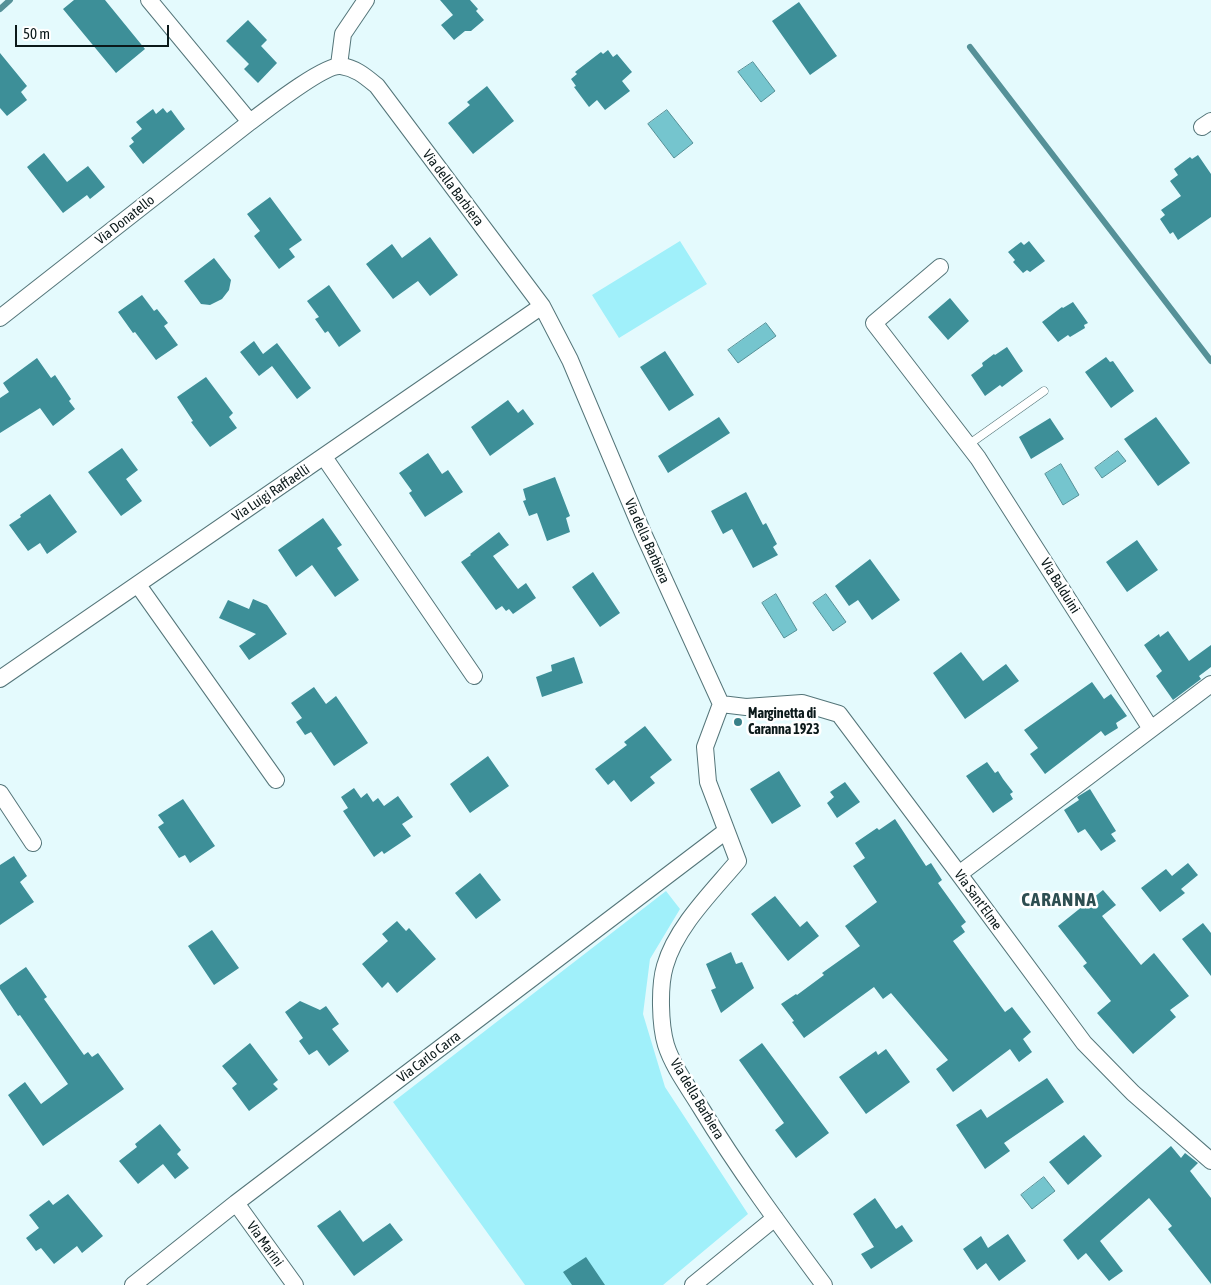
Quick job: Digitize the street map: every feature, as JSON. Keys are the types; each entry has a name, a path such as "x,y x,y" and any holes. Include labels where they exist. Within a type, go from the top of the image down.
{"street":[{"path":"149,0 250,122 322,71 339,66 343,34 366,0"},
{"name":"Via della Barbiera","path":"339,66 356,70 377,86 542,306 570,360 643,532 721,704 705,747 708,782 738,861 687,923 672,946 664,967 661,1012 666,1045 678,1071 719,1138 824,1285"},
{"name":"Via Donatello","path":"0,318 250,122"},
{"name":"Via Balduini","path":"940,267 874,323 984,466 1150,729"},
{"name":"Via Luigi Raffaelli","path":"0,679 542,306"},
{"path":"324,457 474,676"},
{"path":"138,585 276,780"},
{"path":"960,874 1211,684"},
{"name":"Via Sant'Elme","path":"721,704 746,707 802,703 839,714 1084,1043 1133,1093 1211,1161"},
{"path":"0,793 33,842"},
{"name":"Via Carlo Carra","path":"133,1285 236,1204 726,831"},
{"name":"Via Marini","path":"236,1204 295,1285"},
{"path":"693,1285 775,1218"}],"lane":[{"path":"968,445 1044,391"}],"shaded area":[{"path":"753,62 775,91 761,102 738,72"},
{"path":"667,110 693,143 674,158 648,124"},
{"path":"680,241 707,284 619,338 592,295"},
{"path":"766,323 776,336 738,363 728,350"},
{"path":"1118,451 1126,461 1102,478 1095,468"},
{"path":"1061,464 1079,495 1063,505 1045,474"},
{"path":"776,594 797,630 784,638 762,603"},
{"path":"826,594 846,622 833,631 813,603"},
{"path":"666,891 680,909 650,959 643,1014 665,1087 748,1214 663,1285 525,1285 393,1102"},
{"path":"1044,1177 1055,1191 1032,1209 1021,1195"}],"building":[{"path":"74,0 105,0 145,49 116,73 63,9"},
{"path":"440,0 470,0 484,20 471,31 465,31 454,40 441,25 453,15"},
{"path":"799,2 837,56 810,75 772,21"},
{"path":"248,20 267,40 261,46 277,63 258,83 244,69 249,64 226,41"},
{"path":"608,50 613,57 617,54 632,72 622,81 630,91 605,110 597,100 589,107 574,87 576,86 571,79 577,74 575,72 601,52 603,54"},
{"path":"0,53 27,86 21,92 27,100 7,116 0,108"},
{"path":"487,86 514,121 473,154 448,123 470,105 467,102"},
{"path":"163,108 167,113 171,110 185,129 143,164 129,146 134,142 131,138 142,129 136,122 153,109 156,114"},
{"path":"44,153 67,182 88,166 105,187 90,199 87,195 63,213 27,167"},
{"path":"1198,155 1211,174 1211,217 1178,240 1173,232 1170,234 1160,219 1165,215 1161,210 1181,196 1170,181 1178,175 1174,169 1190,157 1192,159"},
{"path":"270,197 302,240 289,249 295,257 279,269 254,236 260,231 247,214"},
{"path":"430,237 458,275 430,296 418,281 393,299 366,264 392,244 402,258"},
{"path":"1029,241 1045,261 1030,272 1027,270 1023,273 1013,262 1015,260 1008,252 1021,242 1024,245"},
{"path":"214,258 231,280 229,290 222,299 210,305 201,304 184,281"},
{"path":"329,285 361,331 339,347 328,331 325,333 315,319 319,317 307,301"},
{"path":"142,295 154,311 157,309 168,323 164,326 178,345 156,360 118,312"},
{"path":"950,298 969,321 948,340 928,317"},
{"path":"1073,302 1088,323 1084,325 1085,328 1070,337 1068,335 1058,342 1042,322 1062,307"},
{"path":"254,341 263,354 277,343 311,388 297,399 272,366 259,376 240,352"},
{"path":"1007,347 1023,371 1002,387 1000,385 985,396 971,375 983,366 982,363"},
{"path":"665,351 694,395 669,411 640,367"},
{"path":"1106,357 1110,362 1113,361 1134,391 1111,408 1085,372"},
{"path":"37,358 51,378 55,375 71,399 69,401 75,409 53,426 40,408 0,433 0,398 9,392 3,383"},
{"path":"206,377 233,413 229,417 237,428 210,447 191,422 193,421 177,397"},
{"path":"508,400 518,413 523,409 534,424 490,456 471,427"},
{"path":"719,417 730,433 668,473 658,456"},
{"path":"1156,417 1190,463 1158,486 1124,439"},
{"path":"1050,418 1064,439 1031,459 1019,437"},
{"path":"122,448 138,470 126,479 142,501 121,516 88,472"},
{"path":"428,453 442,474 448,470 463,492 425,517 409,493 412,491 399,473"},
{"path":"555,477 570,516 566,518 570,532 547,541 537,513 529,516 523,501 526,500 523,489"},
{"path":"746,492 763,525 766,523 777,544 773,547 778,555 753,568 732,529 723,534 711,511"},
{"path":"50,494 77,532 47,554 40,543 28,551 9,525"},
{"path":"323,518 342,545 337,548 359,580 335,597 312,565 296,577 278,550"},
{"path":"499,532 509,545 493,556 518,589 526,583 536,598 513,614 509,609 506,611 502,606 496,610 461,562"},
{"path":"1137,540 1158,570 1127,592 1106,562"},
{"path":"870,559 900,600 872,620 858,600 849,606 835,586"},
{"path":"593,572 620,613 600,627 572,587"},
{"path":"253,599 267,605 287,634 249,660 239,646 256,634 219,618 228,600 249,609"},
{"path":"1168,631 1189,661 1211,645 1211,667 1199,676 1201,679 1173,700 1156,676 1162,671 1144,645 1159,634 1160,637"},
{"path":"961,652 983,681 1006,664 1019,681 965,719 933,673"},
{"path":"574,657 583,683 542,697 536,677 552,671 551,665"},
{"path":"1092,682 1104,699 1111,694 1127,716 1116,723 1118,728 1105,736 1101,731 1045,774 1030,754 1038,748 1024,730"},
{"path":"314,687 326,704 336,696 368,743 334,766 311,732 305,735 296,722 302,718 291,703"},
{"path":"645,726 672,760 650,777 655,783 631,802 614,780 608,785 595,769 627,745 624,742"},
{"path":"488,756 509,786 470,813 450,784"},
{"path":"987,762 995,773 998,771 1013,792 1010,794 1013,799 993,813 966,776"},
{"path":"779,771 801,806 772,824 750,789"},
{"path":"845,782 860,802 837,818 827,803 834,797 830,792"},
{"path":"354,788 361,798 367,793 373,802 378,798 384,806 398,796 413,817 402,824 411,836 384,854 382,851 374,857 343,811 348,808 341,797"},
{"path":"1090,789 1116,831 1111,834 1116,841 1101,851 1085,829 1078,833 1064,810 1079,800 1077,797"},
{"path":"183,799 215,846 190,863 185,855 179,858 158,827 164,823 158,815"},
{"path":"895,819 926,866 931,863 942,880 938,883 966,922 961,926 965,932 953,941 1005,1012 1012,1007 1031,1032 1023,1039 1032,1052 1019,1062 1010,1049 953,1092 936,1069 948,1060 891,993 883,999 874,987 804,1038 781,1004 797,995 824,975 822,973 860,946 845,926 877,902 853,866 865,858 855,843 877,828 879,830"},
{"path":"14,856 27,876 20,882 34,902 0,925 0,865"},
{"path":"1188,863 1198,875 1181,889 1185,893 1160,912 1141,888 1166,869 1172,876"},
{"path":"480,873 501,900 476,919 455,893"},
{"path":"1103,890 1116,905 1102,916 1141,965 1154,953 1189,996 1170,1010 1176,1017 1133,1054 1097,1013 1111,1001 1083,966 1087,963 1058,926"},
{"path":"775,896 800,927 807,921 819,936 788,961 751,914"},
{"path":"397,921 406,931 409,928 436,959 397,993 388,982 382,988 362,964 388,941 382,934"},
{"path":"1203,923 1211,933 1211,976 1182,939"},
{"path":"212,930 239,968 214,985 188,946"},
{"path":"731,952 736,964 742,962 754,988 721,1013 711,990 716,988 706,964"},
{"path":"26,967 47,997 44,999 84,1055 88,1052 92,1057 98,1053 124,1089 43,1146 8,1095 25,1082 41,1104 68,1084 0,989 0,985"},
{"path":"300,1001 320,1010 326,1006 339,1024 332,1029 349,1051 329,1066 317,1050 309,1055 299,1041 303,1038 285,1012"},
{"path":"250,1043 278,1080 273,1084 278,1089 249,1111 232,1088 237,1084 222,1066"},
{"path":"762,1043 829,1133 796,1158 775,1130 784,1123 739,1060"},
{"path":"886,1049 910,1082 866,1114 839,1077 876,1051 878,1055"},
{"path":"1047,1078 1064,1102 1004,1143 1010,1151 985,1169 956,1125 981,1109 987,1118"},
{"path":"160,1124 181,1150 177,1154 189,1168 175,1179 163,1164 138,1184 119,1161 137,1147 135,1144"},
{"path":"1084,1135 1102,1156 1068,1185 1049,1162"},
{"path":"1171,1146 1181,1158 1185,1153 1198,1163 1190,1171 1211,1198 1211,1284 1168,1229 1172,1226 1149,1198 1100,1241 1123,1271 1109,1281 1086,1253 1078,1260 1063,1240"},
{"path":"68,1194 103,1236 82,1253 77,1246 54,1264 41,1248 36,1251 26,1238 39,1228 29,1215 49,1200 53,1205"},
{"path":"875,1198 896,1229 902,1225 913,1241 871,1269 861,1254 874,1247 853,1214"},
{"path":"340,1210 363,1242 390,1223 403,1240 354,1276 317,1226"},
{"path":"1008,1234 1026,1261 999,1281 986,1263 977,1270 963,1249 981,1236 988,1248"},
{"path":"586,1257 605,1285 572,1285 563,1272"}],"waterway":[{"path":"0,9 10,0"},
{"path":"970,47 1211,361"}],"place":[{"name":"Marginetta di Caranna 1923","path":"738,722"}],"district":[{"name":"CARANNA","path":"1059,900"}]}
